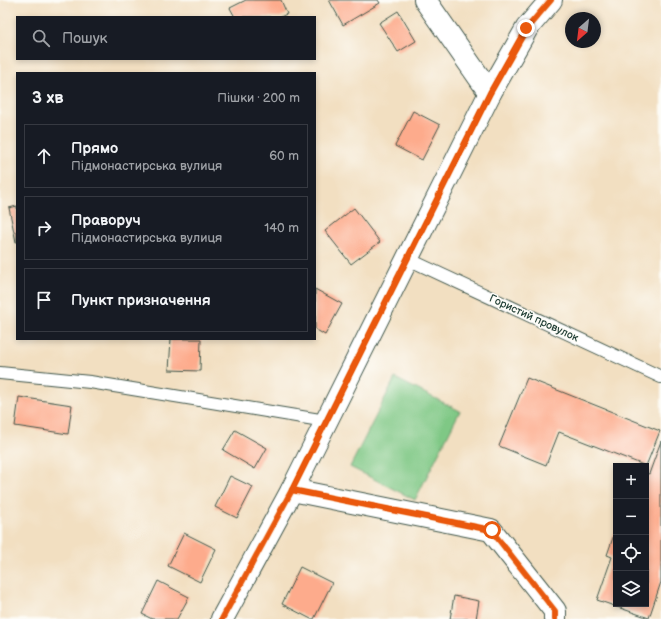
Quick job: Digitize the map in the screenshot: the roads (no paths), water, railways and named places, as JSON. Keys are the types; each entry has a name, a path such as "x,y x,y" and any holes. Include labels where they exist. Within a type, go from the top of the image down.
{"street":[{"path":"425,0 490,93"},
{"path":"222,619 292,490 490,93 526,28 551,0"},
{"path":"292,490 492,530 555,611 555,619"}],"lane":[{"name":"Гористий провулок","path":"408,259 661,377"},
{"path":"0,373 90,382 326,421"}]}
